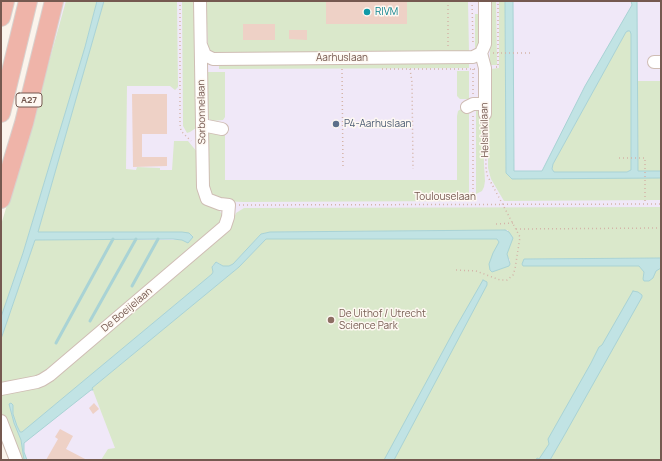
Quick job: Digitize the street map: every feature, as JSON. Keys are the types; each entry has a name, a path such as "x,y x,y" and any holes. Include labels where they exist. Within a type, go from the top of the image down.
{"highway":[{"path":"1,17 5,1"},
{"name":"A27","path":"1,113 28,1"},
{"name":"A27","path":"1,199 24,123 54,1"}],"street":[{"name":"Sorbonnelaan","path":"200,1 200,44 211,126 203,153 204,193 207,199 213,202 229,205"},
{"name":"Helsinkilaan","path":"484,1 483,48 485,68 485,109"},
{"name":"Aarhuslaan","path":"200,44 205,55 213,59 473,57 483,48"},
{"path":"467,104 485,109"},
{"name":"De Boeijelaan","path":"1,389 37,382 50,375 225,226 228,218 229,205"},
{"path":"1,421 16,460"}],"path":[{"path":"180,1 180,124 182,131 203,153"},
{"path":"448,1 448,52"},
{"path":"505,53 530,53"},
{"path":"410,69 412,82 413,168"},
{"path":"342,70 343,169"},
{"name":"Helsinkilaan","path":"456,270 476,271 500,280 507,280 511,278 515,269 520,240 513,223 488,179 486,172 485,109"},
{"path":"619,158 645,158 645,204"},
{"name":"Toulouselaan","path":"229,205 661,204"},
{"path":"496,224 513,223"},
{"path":"516,229 661,228"}],"shaded area":[{"name":"De Uithof / Utrecht Science Park","path":"64,1 661,1 661,460 25,460 1,416 1,227 48,65"}],"green space":[{"path":"66,1 97,1 85,47 23,253 1,317 1,225"},
{"path":"104,1 177,1 178,87 175,90 170,86 127,86 126,169 136,170 137,167 172,170 174,141 188,141 198,153 204,203 219,210 223,216 221,222 43,376 1,385 1,339 35,240 182,240 193,236 182,232 38,232"},
{"path":"182,1 195,1 196,128 187,133 183,126"},
{"path":"206,1 326,1 326,24 407,24 407,1 468,1 469,52 216,53 211,51 208,46"},
{"path":"490,1 496,1 497,65 490,65"},
{"path":"499,1 505,1 506,174 661,178 661,200 504,201 491,179 488,168 490,69 499,68"},
{"path":"475,14 480,14 480,40 475,49"},
{"path":"630,31 631,170 627,172 554,172 552,169 553,164 626,32"},
{"path":"469,62 469,68 219,69 219,63"},
{"path":"457,71 469,71 469,99 460,99 457,96"},
{"path":"207,72 225,72 225,117 223,120 212,121 207,117"},
{"path":"638,81 661,81 661,171 638,172"},
{"path":"461,109 469,109 469,195 466,200 463,201 243,202 222,201 208,193 207,132 222,131 225,135 225,180 457,180 457,116 458,111"},
{"path":"476,109 481,109 483,112 485,181 482,191 476,194"},
{"path":"661,207 661,258 524,259 522,264 523,266 639,266 644,272 643,277 654,274 661,268 661,460 101,460 108,449 115,448 92,388 239,267 266,239 493,238 497,239 499,242 496,270 510,264 510,260 507,256 508,230 270,232 261,234 233,264 223,266 217,262 212,266 212,274 22,432 20,432 17,426 13,414 13,404 9,404 14,423 21,440 24,460 20,460 1,416 1,395 4,393 35,387 202,252 231,226 236,213 244,208"}],"water":[{"path":"97,1 104,1 38,232 182,232 189,233 193,237 188,243 182,240 173,239 35,240 1,339 1,317 23,253 85,47"},
{"path":"505,1 513,1 514,171 542,171 585,86 632,5 631,1 637,1 638,171 661,171 661,178 512,179 506,173","holes":["630,31 631,170 627,172 554,172 552,169 553,164 626,32"]},
{"path":"505,230 509,232 513,238 507,254 510,264 509,266 492,272 489,264 499,242 497,239 266,239 239,267 92,388 93,390 91,390 24,443 24,452 27,460 24,460 21,440 14,423 9,404 11,403 13,405 13,414 17,426 20,432 22,432 212,274 212,267 216,262 223,266 233,264 261,234 270,232"},
{"path":"661,258 661,268 656,271 653,278 649,281 644,281 644,272 639,266 523,266 522,264 524,259"},
{"path":"483,280 487,282 487,285 394,460 384,460 456,327"},
{"path":"633,291 638,292 642,295 642,297 565,434 550,460 536,460 537,458 539,459 549,444 548,439 599,347 602,345"}],"building":[{"name":"RIVM","path":"326,1 407,1 407,24 326,24"},
{"path":"243,24 275,24 275,40 243,40"},
{"path":"289,30 307,30 307,40 289,39"},
{"path":"132,94 167,94 167,134 142,134 142,157 167,157 167,166 133,167"},
{"path":"94,403 99,409 93,414 89,408"},
{"path":"60,429 73,436 66,449 87,460 46,460 58,439 55,437"}],"waterway":[{"path":"56,343 113,239"},
{"path":"90,321 136,239"},
{"path":"132,286 158,239"}],"place":[{"name":"RIVM","path":"367,12"},
{"name":"P4-Aarhuslaan","path":"336,124"},
{"name":"De Uithof / Utrecht Science Park","path":"331,320"}]}
